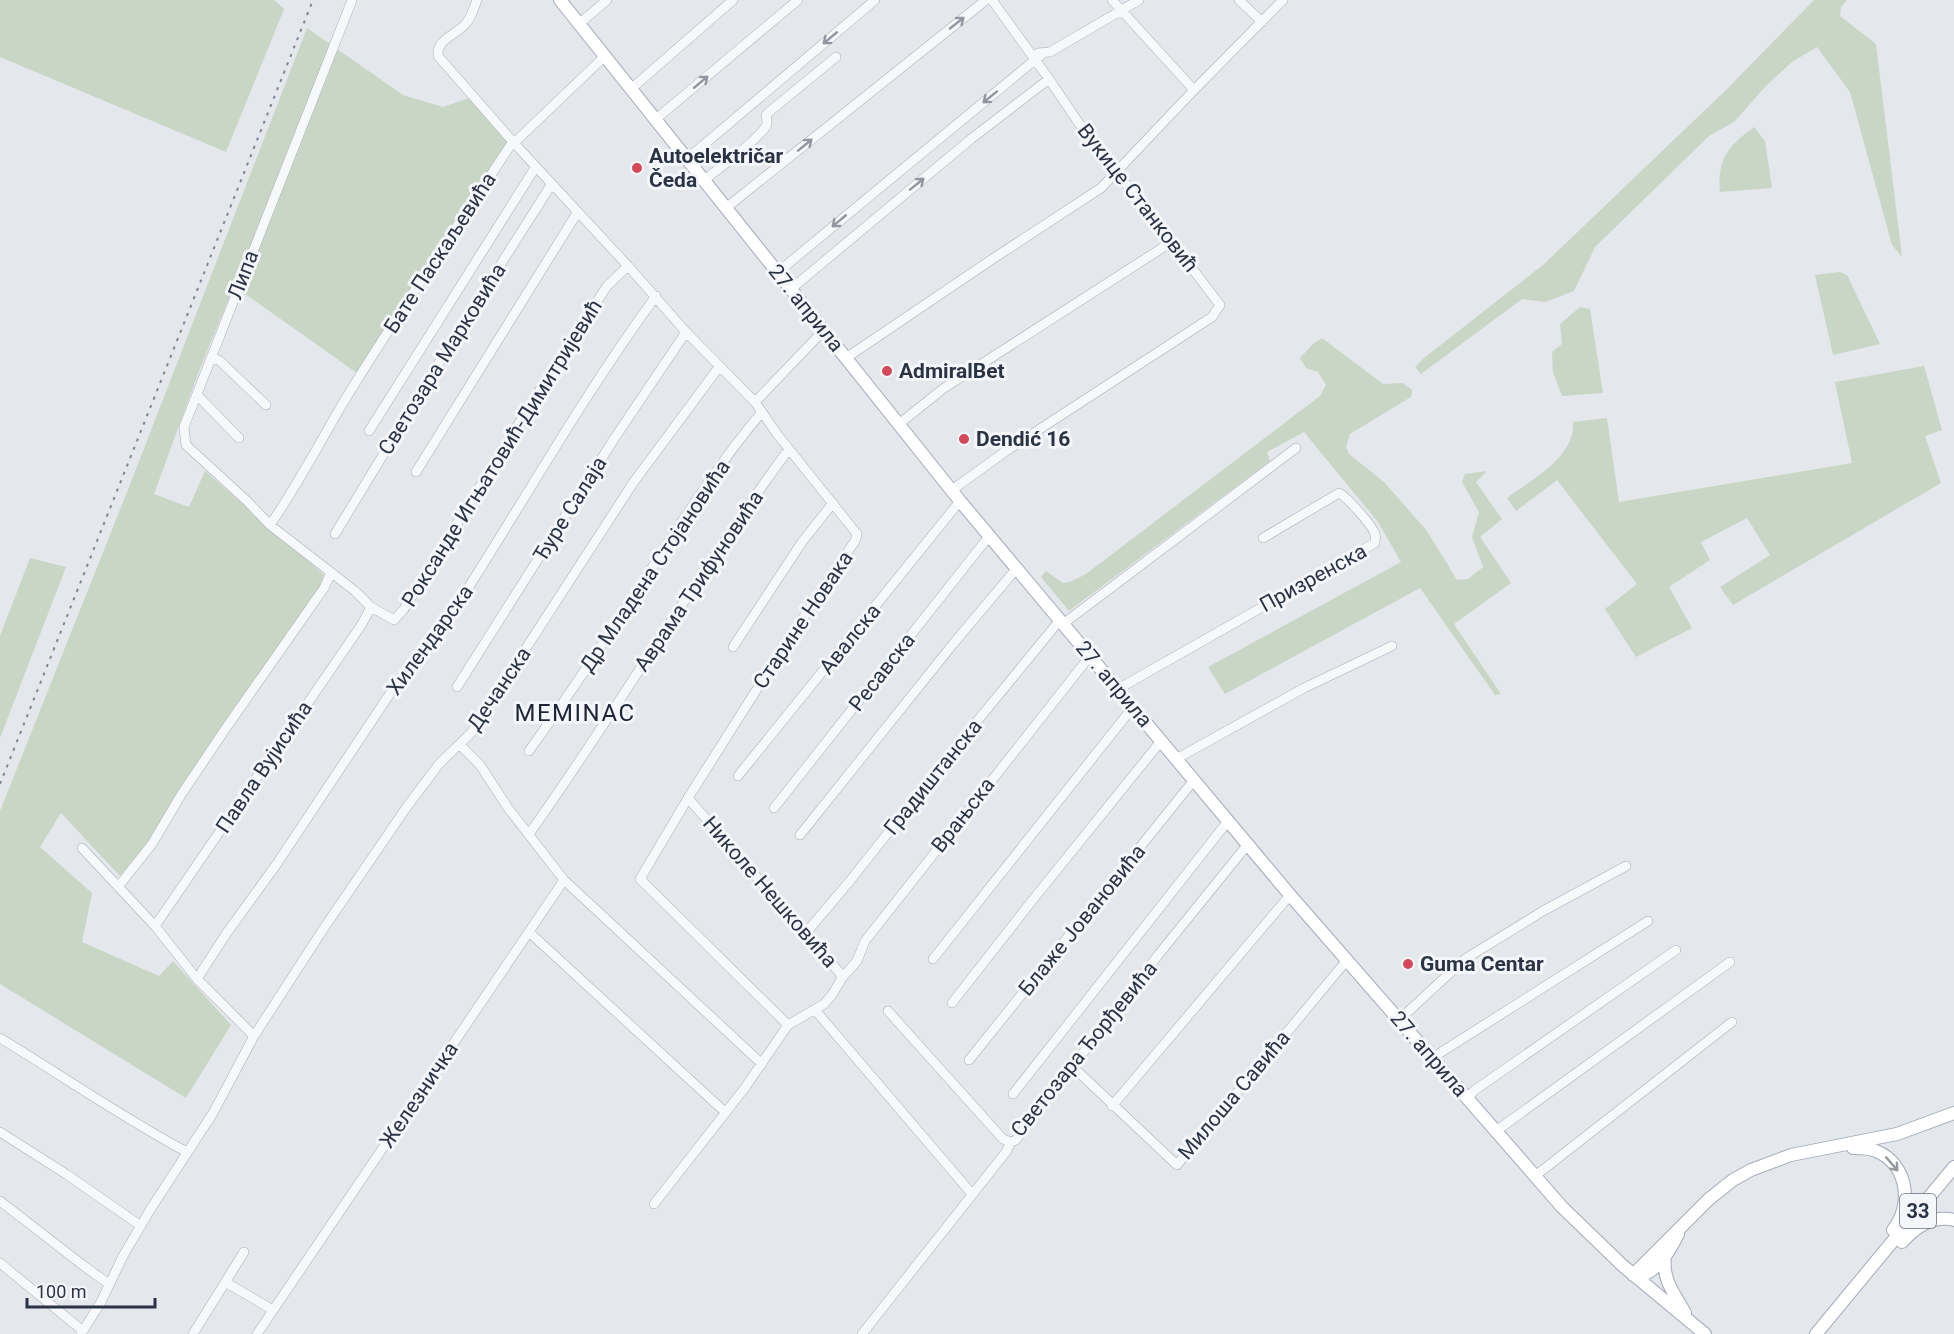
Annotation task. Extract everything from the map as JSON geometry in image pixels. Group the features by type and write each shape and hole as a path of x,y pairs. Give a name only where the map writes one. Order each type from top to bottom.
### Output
{"main road":[{"name":"27. априла","path":"560,0 960,501 1290,895 1578,1223 1635,1276 1705,1334"},
{"path":"1635,1276 1717,1193 1733,1180 1751,1170 1791,1155 1897,1134 1954,1113"},
{"path":"1839,1146 1878,1152 1893,1163 1903,1181 1904,1211 1888,1237 1881,1255"},
{"name":"33","path":"1816,1334 1954,1167"},
{"path":"1881,1255 1893,1251 1915,1228 1924,1223 1944,1218 1954,1220"},
{"path":"1635,1276 1650,1272 1665,1256 1683,1225"},
{"path":"1665,1256 1664,1272 1667,1284 1690,1321"}],"street":[{"name":"Липа","path":"352,0 184,427 186,445 270,525 355,591 371,607"},
{"path":"477,0 469,21 442,42 438,49 438,56 514,143"},
{"path":"579,24 607,0"},
{"path":"631,89 733,0"},
{"path":"656,119 798,0"},
{"path":"687,159 875,0"},
{"path":"726,208 986,0"},
{"path":"791,289 1047,76 1046,62 1042,55 1028,49 992,0"},
{"path":"1112,0 1194,90"},
{"path":"777,272 1042,55 1138,0"},
{"path":"1239,0 1262,22"},
{"path":"846,358 1094,194 1283,0"},
{"name":"Вукице Станковић","path":"952,490 1006,451 1212,317 1219,309 1219,302 1173,241 1134,192 1107,165 1047,76 1042,55"},
{"name":"Бате Паскаљевића","path":"270,525 343,403 461,220 514,143 605,57"},
{"path":"704,180 755,138 768,123 766,115 769,112 836,57"},
{"name":"Старине Новака","path":"514,143 719,368 755,402 857,534 855,541 786,643 688,798 640,879 788,1025"},
{"path":"369,431 535,168"},
{"name":"Светозара Марковића","path":"335,534 454,338 551,185"},
{"path":"416,472 577,213"},
{"path":"899,424 944,388 1173,241"},
{"name":"Роксанде Игњатовић-Димитријевић","path":"371,607 394,620 398,617 607,286 628,266"},
{"name":"Хилендарска","path":"197,979 403,674 432,644 596,383 656,297"},
{"path":"755,402 824,330"},
{"name":"Ђуре Салаја","path":"457,687 614,439 686,332"},
{"path":"212,357 220,361 266,405"},
{"name":"Дечанска","path":"82,1332 102,1302 123,1256 213,1113 254,1036 324,928 406,808 447,755 471,733 633,483 719,368"},
{"path":"197,395 239,438"},
{"name":"Др Младена Стојановића","path":"529,751 570,694 690,508 741,436 762,412"},
{"name":"Аврама Трифуновића","path":"529,834 572,774 679,609 789,448"},
{"name":"Градиштанска","path":"805,933 960,742 1062,622 1296,448"},
{"name":"Призренска","path":"1118,689 1375,543 1376,537 1374,531 1344,495 1339,493 1263,538"},
{"name":"Авалска","path":"738,776 960,501"},
{"path":"733,647 802,542 833,503"},
{"name":"Ресавска","path":"774,808 990,535"},
{"path":"800,835 1017,568"},
{"path":"118,887 152,844 213,747 324,588 331,573"},
{"name":"Павла Вујисића","path":"155,926 362,624 371,607"},
{"path":"1176,759 1304,688 1392,646"},
{"name":"Врањска","path":"842,978 854,966 863,945 872,932 1090,656"},
{"path":"933,959 1133,707"},
{"path":"952,1003 1161,741"},
{"path":"460,745 480,765 508,808 564,880 762,1064"},
{"name":"Блаже Јовановића","path":"969,1060 1194,780"},
{"name":"Николе Нешковића","path":"654,1204 762,1064 788,1025 815,1010 832,995 842,978 688,798"},
{"path":"1013,1094 1228,821"},
{"name":"Светозара Ђорђевића","path":"888,1011 1003,1139 1011,1142 1016,1140 1159,954 1248,844"},
{"path":"82,848 155,926 197,979 254,1036"},
{"path":"1399,1020 1465,959 1543,911 1626,866"},
{"name":"Железничка","path":"257,1334 564,880"},
{"path":"1073,1067 1112,1106 1290,895"},
{"path":"1432,1058 1648,921"},
{"path":"529,932 725,1112"},
{"path":"1467,1098 1475,1090 1676,950"},
{"name":"Милоша Савића","path":"1112,1106 1177,1165 1347,960"},
{"path":"1496,1131 1730,962"},
{"path":"815,1010 972,1194"},
{"path":"1535,1176 1732,1022"},
{"path":"0,1038 141,1127 187,1152"},
{"path":"0,1132 141,1226"},
{"path":"862,1334 1006,1152 1011,1142"},
{"path":"0,1201 109,1284"},
{"path":"193,1334 244,1252"},
{"path":"0,1263 82,1332"},
{"path":"225,1282 273,1310"}],"green space":[{"path":"0,0 274,0 284,9 226,152 0,57"},
{"path":"1814,0 1847,0 1841,7 1840,16 1876,44 1902,257 1892,245 1850,92 1817,47 1792,62 1765,87 1734,122 1709,136 1595,247 1574,291 1545,302 1522,299 1421,374 1415,367 1424,358 1543,265 1726,90"},
{"path":"307,28 403,95 443,107 469,98 508,141 357,373 234,286 199,371 154,494 189,507 205,471 324,575 321,585 183,785 149,840 120,876 61,813 40,847 92,893 82,942 159,976 173,961 231,1025 186,1098 0,984 0,811 131,482"},
{"path":"1754,127 1765,141 1772,188 1720,192 1720,171 1726,154"},
{"path":"1840,272 1847,275 1880,344 1833,355 1815,275"},
{"path":"1580,307 1590,309 1603,393 1562,396 1553,372 1552,352 1562,344 1560,324"},
{"path":"1322,338 1383,384 1403,383 1412,390 1411,397 1350,434 1346,447 1349,454 1384,482 1427,531 1457,580 1468,579 1483,567 1472,537 1479,512 1462,482 1465,474 1487,471 1476,482 1502,519 1480,537 1511,583 1454,624 1501,694 1495,695 1420,588 1225,694 1208,667 1401,562 1378,522 1304,432 1267,452 1270,461 1069,611 1041,577 1046,571 1063,583 1086,574 1320,396 1326,385 1318,372 1306,368 1300,358"},
{"path":"1924,366 1942,430 1925,436 1941,483 1733,605 1720,587 1770,555 1747,518 1701,542 1710,560 1669,587 1692,628 1636,657 1605,609 1637,584 1557,480 1516,511 1507,498 1560,457 1572,435 1573,422 1607,418 1619,502 1852,463 1835,382"},
{"path":"30,558 66,567 0,738 0,636"}],"railway":[{"path":"0,784 313,0"}],"place":[{"name":"Autoelektričar Čeda","path":"637,168"},
{"name":"AdmiralBet","path":"887,371"},
{"name":"Dendić 16","path":"964,439"},
{"name":"Guma Centar","path":"1408,964"}],"district":[{"name":"MEMINAC","path":"575,713"}]}
